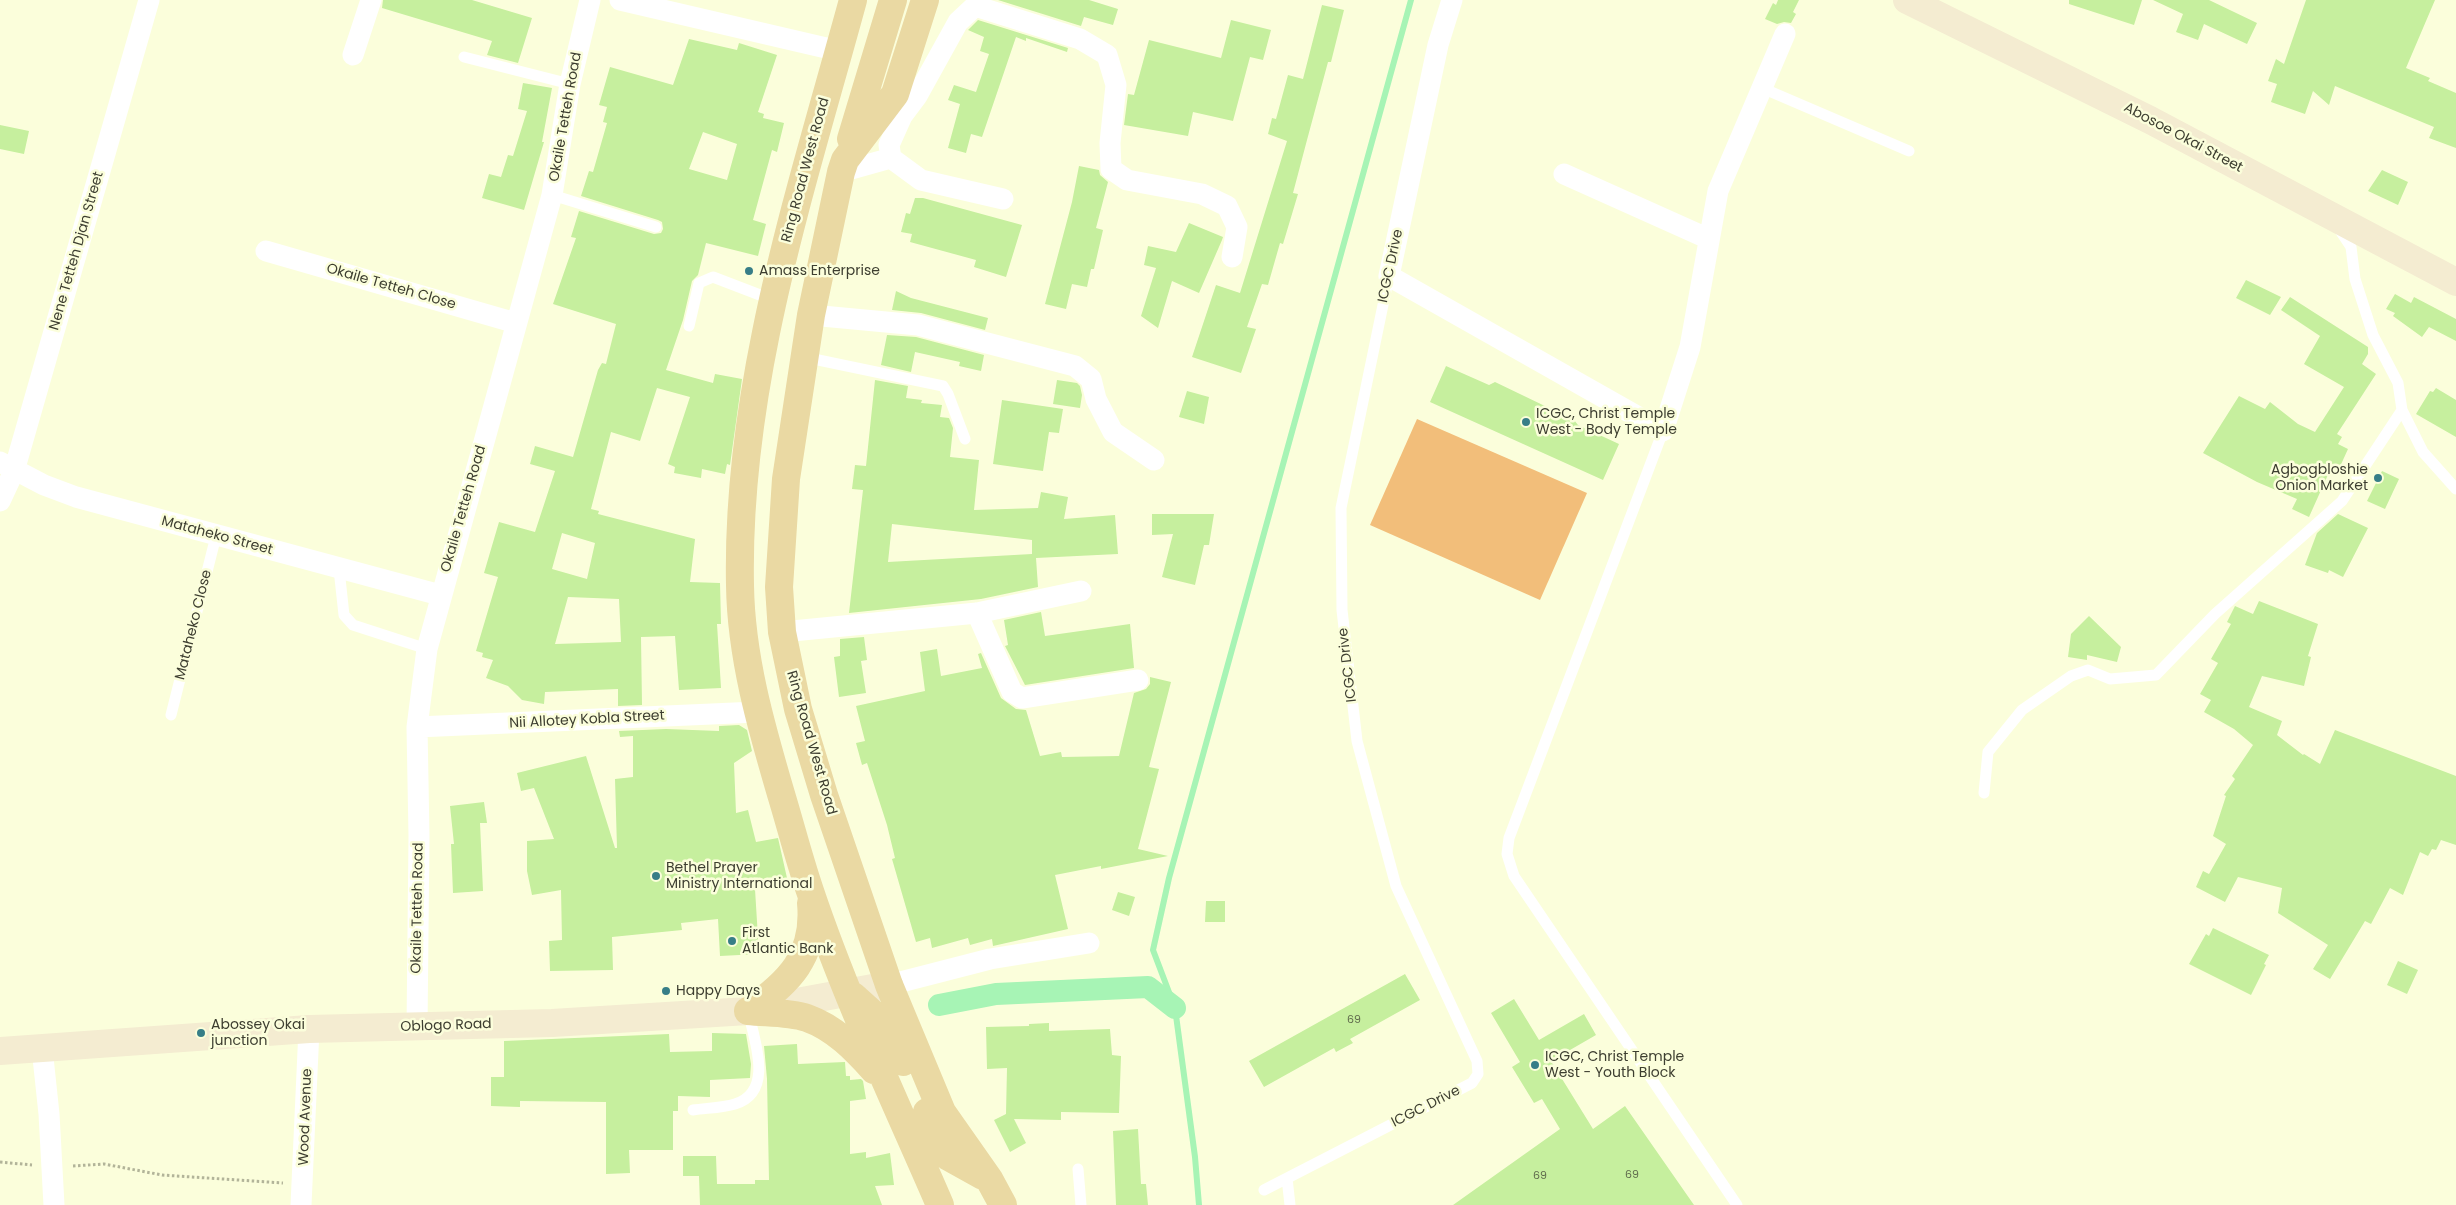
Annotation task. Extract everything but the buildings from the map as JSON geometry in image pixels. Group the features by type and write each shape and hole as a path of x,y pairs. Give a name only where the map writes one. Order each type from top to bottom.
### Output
{"main road":[{"name":"Ring Road West Road","path":"853,0 790,225 761,356 749,435 741,520 740,588 757,712 810,892 885,1082 940,1205"},
{"name":"Ring Road West Road","path":"852,96 866,0"},
{"path":"843,166 852,96 893,0"},
{"name":"Ring Road West Road","path":"926,0 894,94 843,166 811,315 804,357 786,479 779,587 782,632 798,709 824,795 889,985 942,1112 989,1179 1003,1205"},
{"name":"Abosoe Okai Street","path":"1907,0 2150,120 2456,282"},
{"path":"818,124 852,96"},
{"path":"748,1011 776,992 792,976 802,959 813,921 810,892"},
{"name":"Oblogo Road","path":"0,1051 309,1029 417,1028 552,1023 748,1011 889,985"},
{"path":"850,993 882,1022 947,1156 989,1179"},
{"path":"748,1011 806,1017 834,1030 857,1051 885,1082"}],"street":[{"name":"Nene Tetteh Djan Street","path":"0,501 7,466 149,0"},
{"path":"353,56 371,0"},
{"name":"Okaile Tetteh Road","path":"417,1028 417,728 427,649 440,595 552,195 570,84 590,0"},
{"path":"620,0 839,51"},
{"name":"ICGC Drive","path":"1389,276 1438,45 1452,0"},
{"path":"1003,199 921,180 892,158 889,145 902,116 917,96 958,22 975,6 1080,39 1107,55 1116,84 1110,143 1111,169 1126,180 1202,194 1227,206 1237,227 1232,257"},
{"path":"1389,276 1663,431 1690,347 1718,191 1785,34"},
{"path":"843,166 892,158"},
{"path":"1564,174 1708,239"},
{"name":"Okaile Tetteh Close","path":"266,251 516,323"},
{"path":"811,315 918,325 1075,366 1090,379 1096,399 1113,432 1154,460"},
{"name":"Mataheko Street","path":"7,466 44,485 76,497 440,595"},
{"path":"782,632 977,613 1081,591"},
{"path":"977,613 1012,692 1022,698 1138,680"},
{"name":"Nii Allotey Kobla Street","path":"417,728 757,712"},
{"path":"889,985 990,959 1089,943"},
{"name":"Wood Avenue","path":"302,1195 309,1029"},
{"path":"42,1048 53,1167 54,1205"}],"lane":[{"path":"464,57 570,84"},
{"path":"1762,88 1909,151"},
{"path":"552,195 656,227"},
{"path":"2331,216 2351,247 2355,280 2374,335 2398,383 2402,410 2423,452 2456,489"},
{"name":"ICGC Drive","path":"1264,1190 1472,1083 1478,1074 1477,1061 1396,886 1357,741 1343,620 1341,508 1389,276"},
{"path":"689,326 699,283 713,277 774,300"},
{"path":"804,357 943,386 948,394 965,439"},
{"path":"1984,792 1988,752 2022,710 2071,676 2088,670 2110,680 2156,675 2215,614 2342,501 2402,410"},
{"path":"1663,431 1509,838 1507,854 1514,876 1737,1205"},
{"name":"Mataheko Close","path":"171,714 216,536"},
{"path":"339,568 344,615 352,625 427,649"},
{"path":"692,1110 734,1104 747,1096 756,1084 760,1066 748,1011"},
{"path":"1078,1169 1081,1205"},
{"path":"1287,1178 1290,1205"}],"path":[{"path":"0,1162 53,1167 104,1164 162,1176 302,1195"}],"shaded area":[{"path":"1417,419 1587,493 1540,600 1370,525"}],"waterway":[{"path":"1199,1205 1195,1157 1175,1008 1153,950 1169,878 1411,0"},
{"path":"939,1005 996,994 1148,987 1175,1008"}],"place":[{"name":"Amass Enterprise","path":"749,271"},
{"name":"ICGC, Christ Temple West - Body Temple","path":"1526,422"},
{"name":"Agbogbloshie Onion Market","path":"2378,478"},
{"name":"Bethel Prayer Ministry International","path":"656,876"},
{"name":"First Atlantic Bank","path":"732,941"},
{"name":"Happy Days","path":"666,991"},
{"name":"Abossey Okai junction","path":"201,1033"},
{"name":"ICGC, Christ Temple West - Youth Block","path":"1535,1065"}]}
